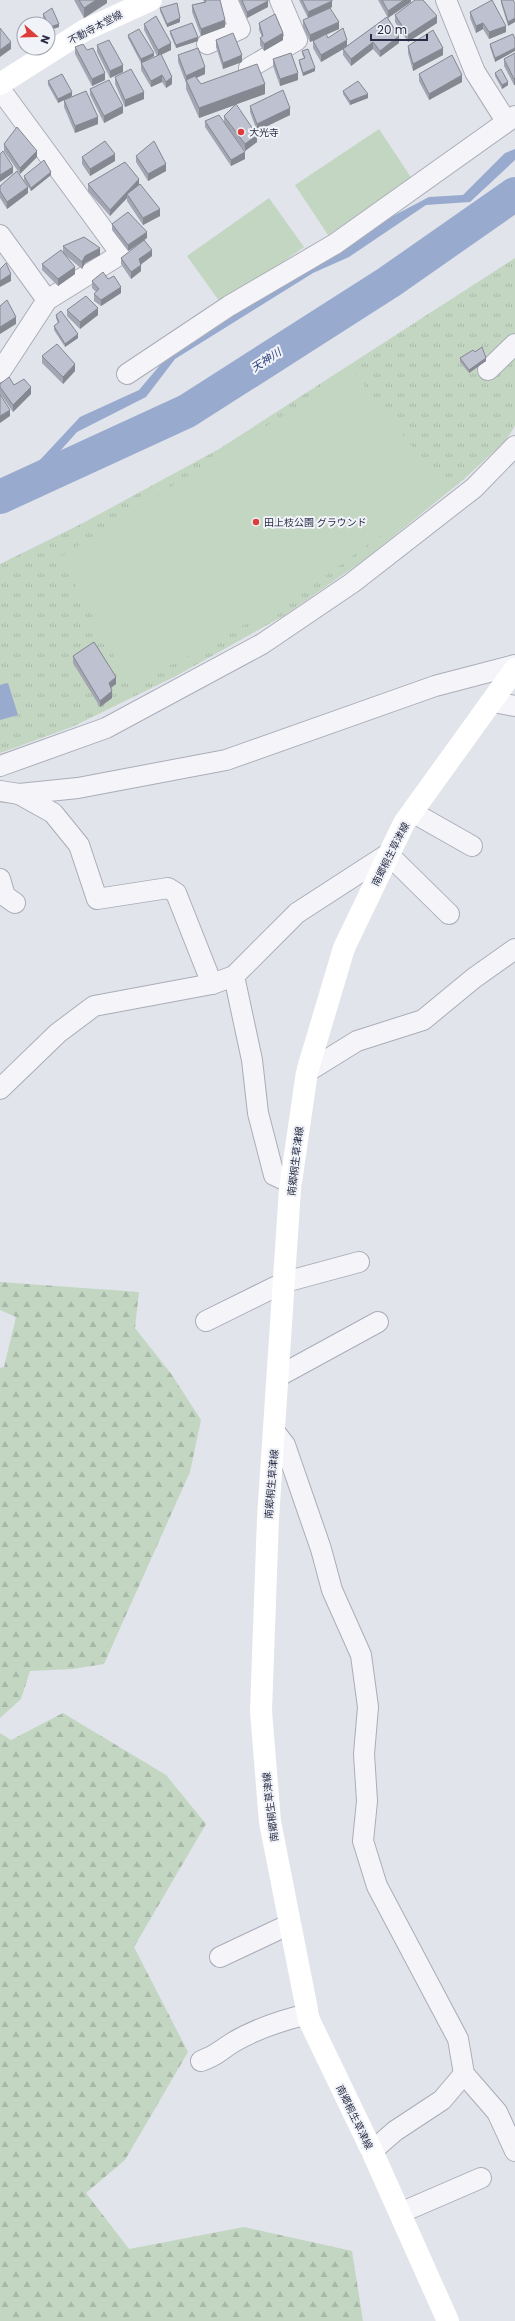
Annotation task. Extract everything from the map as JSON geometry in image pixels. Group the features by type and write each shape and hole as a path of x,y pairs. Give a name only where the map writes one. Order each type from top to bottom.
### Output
{"main road":[{"name":"不動寺本堂線","path":"0,84 85,30 152,0"},
{"name":"南郷桐生草津線","path":"448,2321 372,2151 308,2014 270,1822 261,1711 268,1518 279,1376 291,1183 307,1072 344,948 404,823 493,702 515,669"}],"street":[{"path":"207,44 240,29 226,0"},
{"path":"249,68 297,40 280,0"},
{"path":"127,374 229,306 335,244 511,118 475,72 446,0"},
{"path":"0,89 121,254 47,300 0,372"},
{"path":"0,235 47,300"},
{"path":"488,370 515,344"},
{"path":"0,766 106,728 262,644 358,579 474,488 515,446"},
{"path":"10,792 78,788 226,760 435,686 515,665"},
{"path":"493,702 515,706"},
{"path":"10,792 53,813 79,845 97,899 168,888 176,893 212,984"},
{"path":"412,812 472,846"},
{"path":"0,1089 58,1033 94,1006 212,984 234,976 297,913 388,854 449,914"},
{"path":"0,879 5,896 15,902"},
{"path":"307,1072 357,1041 423,1020 474,978 515,950"},
{"path":"234,976 252,1060 258,1113 274,1175 291,1183"},
{"path":"206,1321 285,1282 359,1262"},
{"path":"279,1376 378,1322"},
{"path":"275,1432 284,1445 321,1549 332,1590 361,1655 368,1706 364,1754 367,1801 363,1841 377,1886 458,2039 464,2074 498,2112 515,2151"},
{"path":"220,1957 290,1924"},
{"path":"201,2061 216,2056 232,2043 282,2020 308,2014"},
{"path":"372,2151 395,2130 442,2100 464,2074"},
{"path":"400,2213 481,2178"}],"green space":[{"path":"379,129 412,179 328,235 295,185"},
{"path":"269,198 304,247 222,305 187,256"},
{"path":"515,258 515,426 506,440 463,480 364,560 285,615 176,676 72,727 0,753 0,564 83,523 219,449"},
{"name":"田上枝公園 グラウンド","path":"353,371 444,488 304,592 131,687 60,557"},
{"path":"0,1282 139,1292 135,1328 172,1375 201,1420 190,1472 104,1664 73,1669 30,1671 21,1699 0,1718 0,1368 4,1367 16,1317 0,1310"},
{"path":"63,1713 166,1775 206,1824 134,1947 188,2052 125,2160 86,2193 129,2249 244,2227 352,2251 363,2321 0,2321 0,1733 11,1740"}],"water":[{"path":"515,149 515,160 470,202 426,205 349,257 313,273 175,359 146,397 77,432 29,486 0,505 0,490 25,476 80,417 139,390 161,364 230,318 277,281 356,242 391,217 429,197 463,195 505,153"},
{"path":"8,683 18,715 0,720 0,685"}],"building":[{"path":"79,0 96,0 84,8"},
{"path":"205,0 220,0 225,20 201,29 192,5 206,2"},
{"path":"242,0 268,0 268,1 247,12"},
{"path":"302,0 332,0 332,1 308,12"},
{"path":"382,0 404,0 388,11"},
{"path":"415,0 423,0 437,16 408,35 395,15"},
{"path":"492,0 506,26 489,32 483,23 476,26 470,12"},
{"path":"501,0 513,0 515,3 515,18 508,22"},
{"path":"177,3 180,18 167,24 160,8"},
{"path":"52,8 56,16 44,16 43,14"},
{"path":"330,8 339,22 310,35 303,20"},
{"path":"275,14 283,33 264,44 260,38 263,36 259,23"},
{"path":"156,16 171,43 158,50 144,24"},
{"path":"56,17 59,24 56,25"},
{"path":"387,17 399,36 380,51 373,42 351,59 343,49"},
{"path":"192,23 198,37 176,45 170,31"},
{"path":"0,28 11,42 0,50"},
{"path":"343,28 347,40 321,55 313,41 326,34 328,38"},
{"path":"139,29 154,53 141,59 128,35"},
{"path":"433,30 443,48 413,64 408,46"},
{"path":"233,33 242,55 223,63 216,40"},
{"path":"513,34 515,39 515,48 495,58 490,44"},
{"path":"109,40 123,65 110,71 97,45"},
{"path":"83,44 87,50 93,48 105,73 92,79 75,47"},
{"path":"198,48 205,67 186,76 178,55"},
{"path":"308,49 315,68 303,73 299,60 305,58 302,51"},
{"path":"291,53 298,73 280,79 273,59"},
{"path":"515,53 515,78 514,79 504,59"},
{"path":"161,54 172,77 166,82 162,75 151,81 141,63"},
{"path":"452,55 462,75 429,94 419,74"},
{"path":"257,64 265,84 199,108 186,80 195,76 201,84"},
{"path":"131,69 144,92 125,100 115,77"},
{"path":"501,69 508,82 502,85 495,73"},
{"path":"62,74 72,92 58,99 48,81"},
{"path":"109,80 123,106 104,116 90,89"},
{"path":"358,81 368,94 350,101 343,91"},
{"path":"283,90 290,108 257,124 250,106"},
{"path":"86,91 98,117 75,126 64,100"},
{"name":"大光寺","path":"236,104 257,135 245,144 224,116"},
{"path":"219,115 245,152 231,160 205,121"},
{"path":"17,127 37,151 20,168 4,144"},
{"path":"105,141 115,154 90,169 82,157"},
{"path":"154,141 166,164 148,174 136,156"},
{"path":"3,151 13,167 0,175 0,154"},
{"path":"44,160 51,172 31,188 24,176"},
{"path":"125,162 139,179 110,210 88,184"},
{"path":"17,171 28,187 7,202 0,191 0,186"},
{"path":"140,184 160,209 143,218 127,194"},
{"path":"128,212 147,232 128,245 112,224"},
{"path":"84,237 100,248 85,256 82,262 63,246"},
{"path":"144,240 152,250 139,259 141,265 131,272 121,258"},
{"path":"61,250 75,267 58,279 42,264"},
{"path":"6,263 11,274 0,281 0,269"},
{"path":"103,272 108,279 114,276 121,287 101,300 94,294 99,289 92,281"},
{"path":"86,296 98,308 80,322 67,310"},
{"path":"7,300 16,317 0,327 0,306"},
{"path":"61,311 78,334 65,344 54,326 59,322 56,315"},
{"path":"57,344 75,364 63,377 42,356"},
{"path":"482,347 486,358 469,370 460,358 473,350 475,352"},
{"path":"9,377 14,385 24,379 31,387 13,405 0,387 0,384"},
{"path":"0,394 10,410 0,416"},
{"path":"94,642 116,677 109,683 112,691 100,701 73,656"}],"waterway":[{"name":"天神川","path":"0,497 187,411 389,282 515,194"}],"place":[{"name":"大光寺","path":"241,132"},
{"name":"田上枝公園 グラウンド","path":"256,522"}]}
